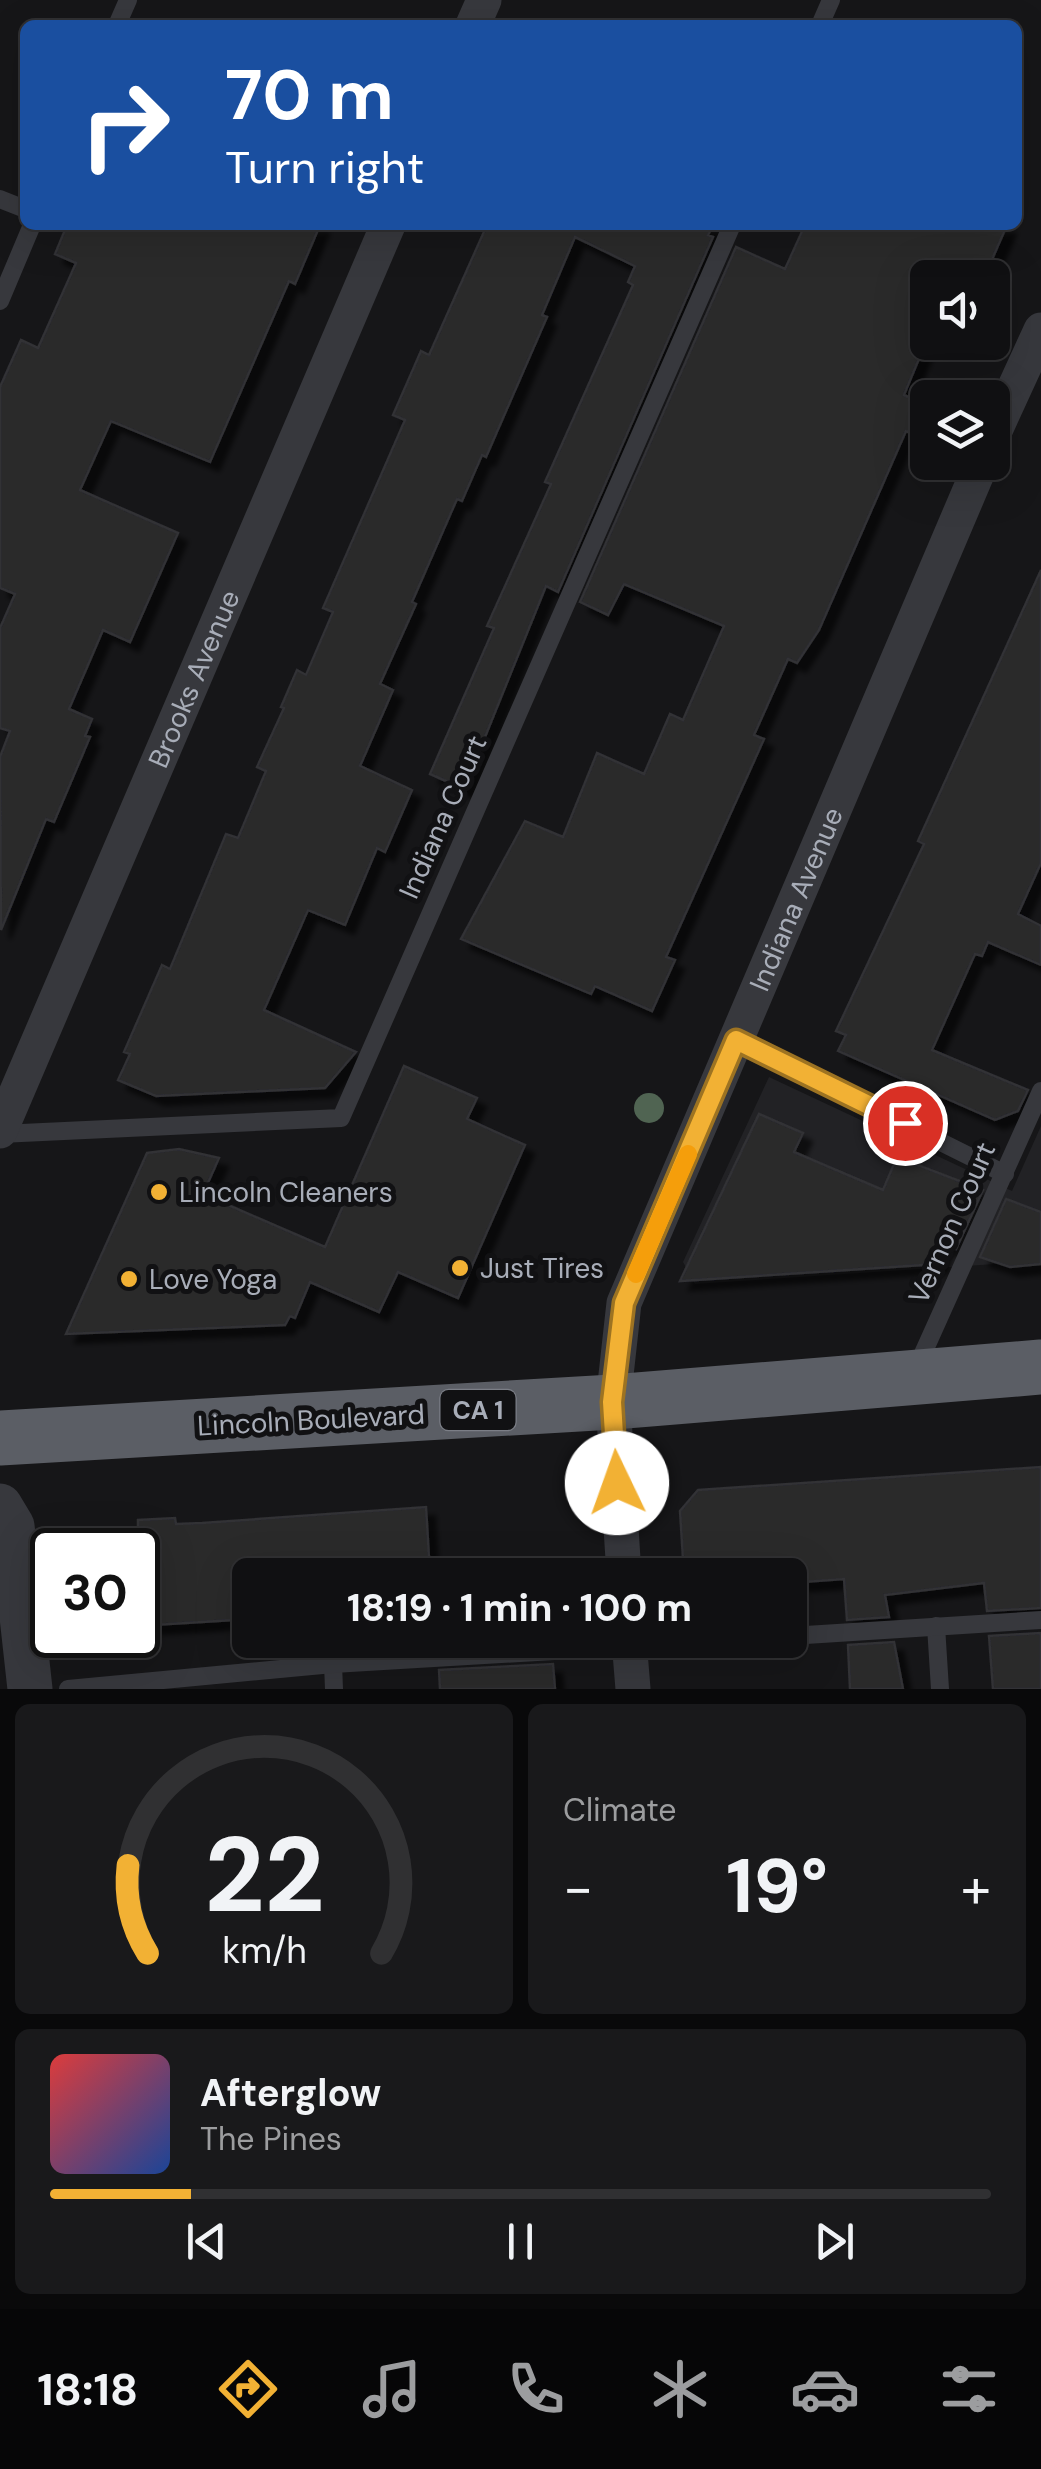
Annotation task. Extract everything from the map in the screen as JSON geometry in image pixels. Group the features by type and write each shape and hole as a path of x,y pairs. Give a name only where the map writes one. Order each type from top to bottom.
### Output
{"highway":[{"name":"Lincoln Boulevard","path":"0,1438 612,1402 1041,1367"}],"street":[{"name":"Brooks Avenue","path":"0,1132 386,230"},
{"path":"1010,398 1041,330"},
{"name":"Indiana Avenue","path":"623,1558 612,1402 624,1303 974,480"},
{"path":"0,1506 12,1526 30,1689"},
{"path":"631,1658 633,1689"}],"lane":[{"path":"0,301 30,230"},
{"name":"Indiana Court","path":"0,1132 340,1118 730,230"},
{"path":"736,1040 1005,1174"},
{"name":"Vernon Court","path":"912,1378 1041,1091"},
{"path":"807,1635 1041,1620"},
{"path":"936,1626 940,1689"},
{"path":"68,1689 421,1658"},
{"path":"332,1664 334,1689"}],"shaded area":[{"path":"769,1077 1012,1191 1041,1126 1041,1261 695,1284 683,1262"}],"building":[{"path":"65,230 318,230 295,284 289,281 210,462 111,421 80,490 178,533 130,642 103,630 69,709 92,719 85,736 90,737 54,822 46,819 1,930 0,757 10,731 0,728 0,628 15,594 0,588 0,387 21,340 38,348 76,263 55,254"},
{"path":"485,230 710,230 708,235 713,237 558,592 546,586 464,789 430,774 494,628 487,626 551,484 545,482 633,285 628,282 635,266 575,237 542,315 547,317 486,457 482,455 462,501 457,499 412,602 416,604 380,684 393,690 360,766 412,790 385,852 377,848 345,925 308,910 264,1010 356,1052 325,1088 156,1096 118,1080 130,1054 124,1052 162,965 170,969 226,834 238,838 266,771 257,767 297,670 306,675 333,612 323,608 405,420 393,415 421,351 429,355"},
{"path":"803,230 1005,230 992,260 910,260 910,360 918,360 904,395 910,398 910,433 906,431 819,630 797,663 788,659 754,735 764,739 666,957 675,960 652,1011 595,986 591,994 461,939 525,821 563,837 597,753 644,774 670,714 683,720 724,626 624,584 608,615 580,602 736,247 785,269"},
{"path":"1041,570 1041,863 1018,914 1041,926 1041,965 988,942 982,956 975,954 932,1050 1028,1090 1018,1111 995,1120 838,1051 846,1035 836,1031 924,844 918,841"},
{"path":"404,1066 477,1098 467,1119 525,1145 458,1298 398,1272 379,1312 310,1282 295,1318 290,1316 285,1325 66,1334 147,1153 179,1149 219,1158 203,1194 325,1247"},
{"path":"759,1114 803,1133 794,1152 883,1190 897,1157 983,1190 956,1249 945,1246 938,1264 680,1281"},
{"path":"1006,1199 1041,1212 1041,1264 1010,1267 980,1257"},
{"path":"1041,1467 1041,1608 987,1611 984,1583 885,1595 889,1617 847,1620 844,1579 807,1582 807,1558 683,1558 680,1511 698,1490"},
{"path":"426,1507 429,1558 232,1558 232,1620 160,1625 160,1528 138,1528 138,1520 175,1518 176,1524"},
{"path":"1041,1633 1041,1689 993,1689 989,1636"},
{"path":"894,1642 903,1689 850,1689 848,1645"},
{"path":"553,1664 555,1689 440,1689 439,1670"}],"slow traffic":[{"path":"636,1274 688,1154"}],"place":[{"name":"Lincoln Cleaners","path":"159,1192"},
{"name":"Just Tires","path":"460,1268"},
{"name":"Love Yoga","path":"129,1279"}],"route":[{"path":"617,1483 612,1402 624,1303 736,1040 905,1123"}]}
